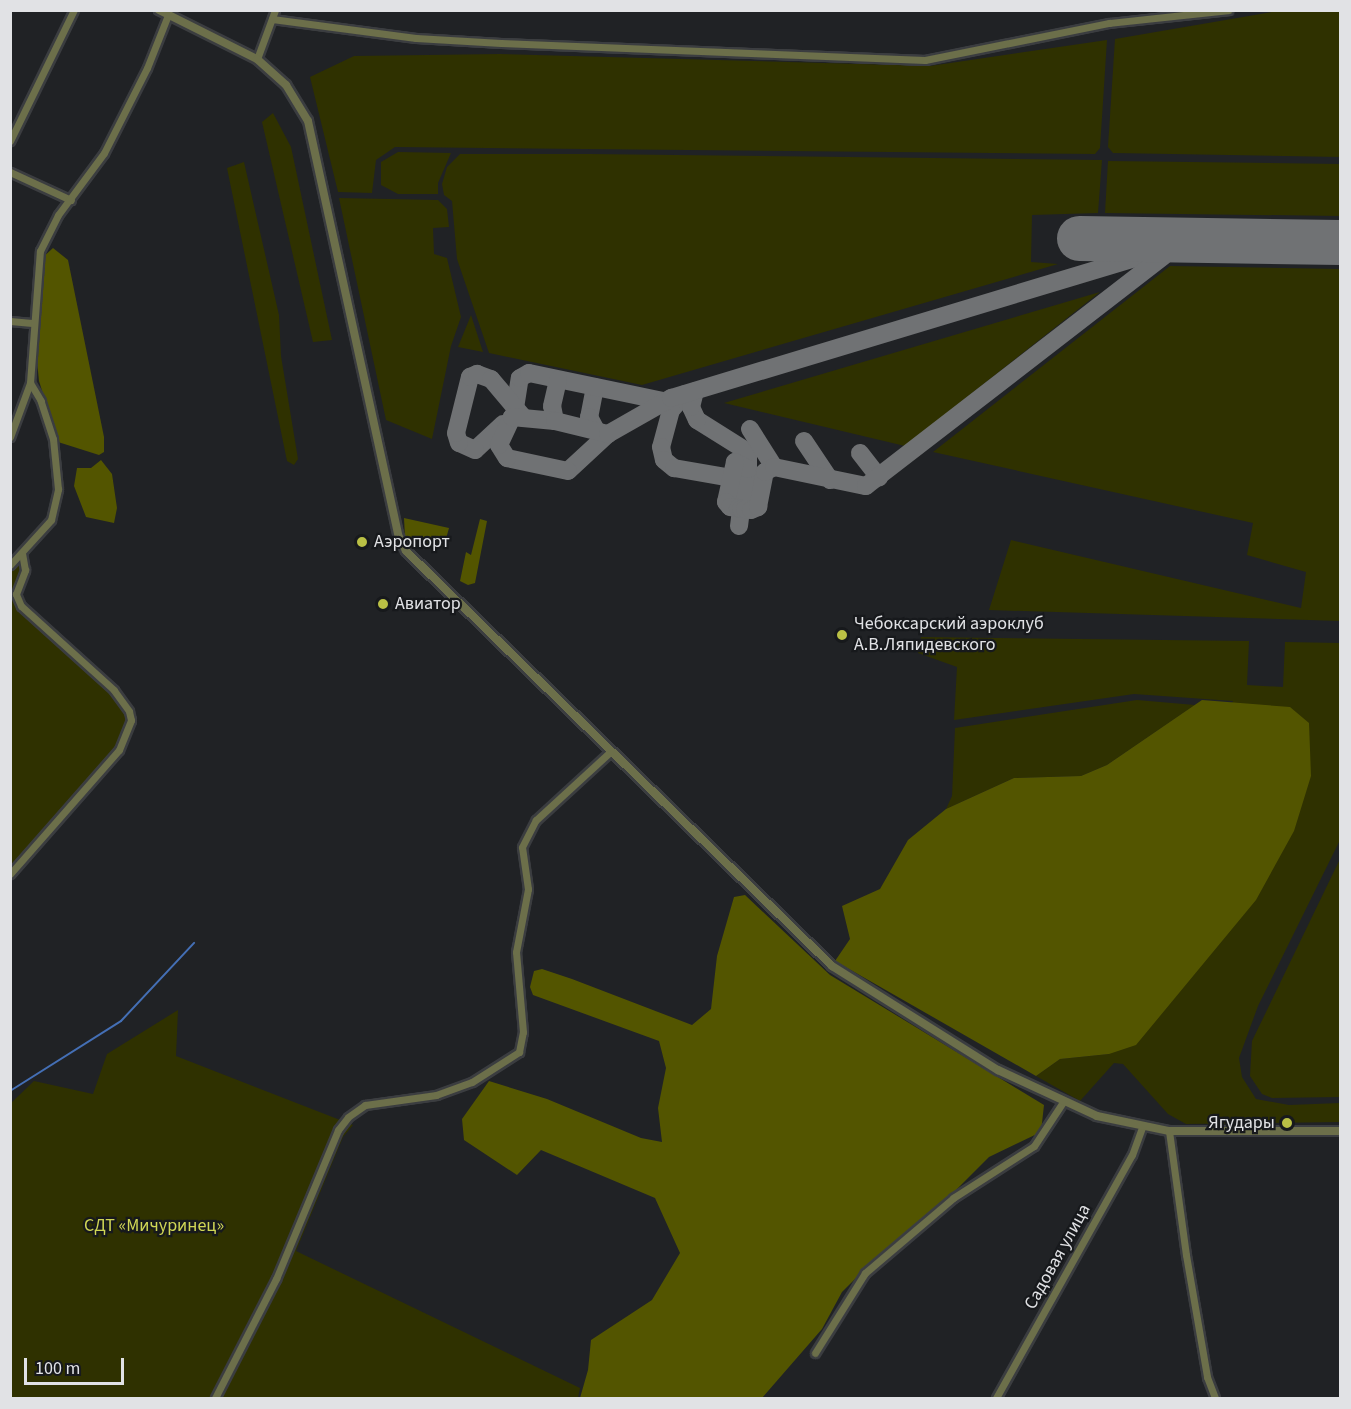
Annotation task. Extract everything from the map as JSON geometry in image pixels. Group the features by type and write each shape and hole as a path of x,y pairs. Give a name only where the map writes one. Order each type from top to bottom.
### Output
{"street":[{"path":"10,141 74,10"},
{"path":"257,59 275,10"},
{"path":"272,19 416,38 925,60 1109,23 1228,10"},
{"path":"10,437 30,383 32,323 40,251 58,215 71,200 118,125 163,13 257,59 286,85 308,121 402,546 832,966 998,1070 1097,1116 1169,1131 1341,1131"},
{"path":"10,172 71,200"},
{"path":"10,321 32,323"},
{"path":"10,565 51,520 58,489 53,439 41,401 30,383"},
{"path":"10,874 119,750 130,720 129,711 114,690 21,606 16,594 25,570 22,554"},
{"path":"215,1398 276,1280 338,1130 348,1117 365,1105 436,1095 472,1082 519,1052 523,1032 516,952 528,889 522,847 536,820 610,750"},
{"path":"814,1353 865,1273 952,1198 1034,1146 1063,1102"},
{"name":"Садовая улица","path":"996,1398 1132,1155 1142,1127"},
{"path":"1169,1131 1186,1255 1207,1377 1215,1398"}],"green space":[{"path":"1278,11 1340,11 1340,157 1113,153 1108,147 1115,39"},
{"path":"1107,40 1100,148 1095,154 395,147 376,160 372,193 338,192 310,77 354,56 500,54 930,66"},
{"path":"273,113 291,147 332,340 313,342 262,122"},
{"path":"398,152 451,153 438,183 438,194 398,194 381,185 381,162"},
{"path":"460,154 1102,160 1098,213 1032,215 1031,262 1058,264 642,385 489,353 457,259 452,201 444,195 442,184 447,167"},
{"path":"1108,161 1340,164 1340,216 1105,213"},
{"path":"244,162 279,315 281,356 298,459 294,465 287,461 227,168"},
{"path":"339,198 438,200 447,209 449,227 433,228 434,254 447,258 461,317 451,346 432,439 386,420"},
{"path":"1170,266 1340,269 1340,621 989,610 1011,540 1301,608 1306,572 1247,555 1253,523 933,452"},
{"path":"1100,292 905,446 724,403"},
{"path":"471,315 483,352 458,347"},
{"path":"20,558 23,564 16,599 112,691 129,719 125,737 11,873 10,568"},
{"path":"921,637 1249,641 1247,685 1283,687 1285,642 1340,643 1340,840 1258,1006 1239,1058 1242,1077 1256,1099 1289,1105 1340,1103 1340,1122 1186,1124 1168,1114 1123,1064 1114,1063 1080,1101 1036,1076 1060,1059 1109,1054 1233,701 1134,694 954,720 957,667 918,653"},
{"path":"1137,700 1195,705 1107,765 1081,776 1014,778 946,809 952,796 955,728"},
{"path":"1340,859 1340,1097 1272,1098 1262,1094 1250,1076 1252,1041"},
{"name":"СДТ «Мичуринец»","path":"178,1010 176,1056 353,1125 343,1137 296,1251 580,1388 578,1398 11,1398 11,1103 34,1081 93,1094 107,1054"}],"shaded area":[{"path":"53,248 68,260 104,437 104,452 99,455 58,442 39,381 35,341 42,258"},
{"path":"101,460 112,474 117,508 114,523 86,517 74,486 77,468 91,468"},
{"path":"404,518 449,528 444,546 405,538"},
{"path":"480,519 487,521 475,583 468,585 460,581 466,552 471,555"},
{"path":"1202,700 1290,707 1309,723 1311,776 1294,831 1256,900 1136,1045 1109,1054 1060,1059 1036,1076 835,961 850,939 842,906 880,889 908,840 946,809 1014,778 1081,776 1107,765"},
{"path":"745,895 830,975 1044,1105 1041,1132 989,1157 933,1213 875,1259 842,1292 822,1329 762,1398 580,1398 588,1370 591,1340 652,1300 680,1253 655,1198 541,1150 517,1175 464,1140 462,1119 489,1081 547,1099 641,1138 662,1142 658,1108 666,1068 659,1041 533,995 530,987 534,971 542,969 572,979 692,1025 711,1009 717,956 734,897"}],"waterway":[{"path":"10,1091 121,1021 194,943"}],"taxiway":[{"path":"608,434 568,471 507,458 499,445 512,417 555,421 608,434 671,398 1185,243 1207,240"},
{"path":"739,526 741,509 748,469 735,462 726,502 730,507 741,509 751,510 758,507 765,472 774,467 866,486 1164,256"},
{"path":"515,408 520,378 529,373 663,401"},
{"path":"503,424 475,450 459,443 456,433 470,377 477,374 491,379 524,418"},
{"path":"555,421 552,406 558,380"},
{"path":"595,387 589,417 598,434"},
{"path":"685,394 671,410 661,447 664,460 674,468 738,479 748,469 748,452 697,420 691,407 695,391"},
{"path":"750,429 774,467"},
{"path":"804,441 830,480"},
{"path":"860,453 879,477"}],"runway":[{"path":"1079,238 1340,242"}],"place":[{"name":"Аэропорт","path":"362,542"},
{"name":"Авиатор","path":"383,604"},
{"name":"Чебоксарский аэроклуб А.В.Ляпидевского","path":"842,635"},
{"name":"Ягудары","path":"1287,1123"}]}
